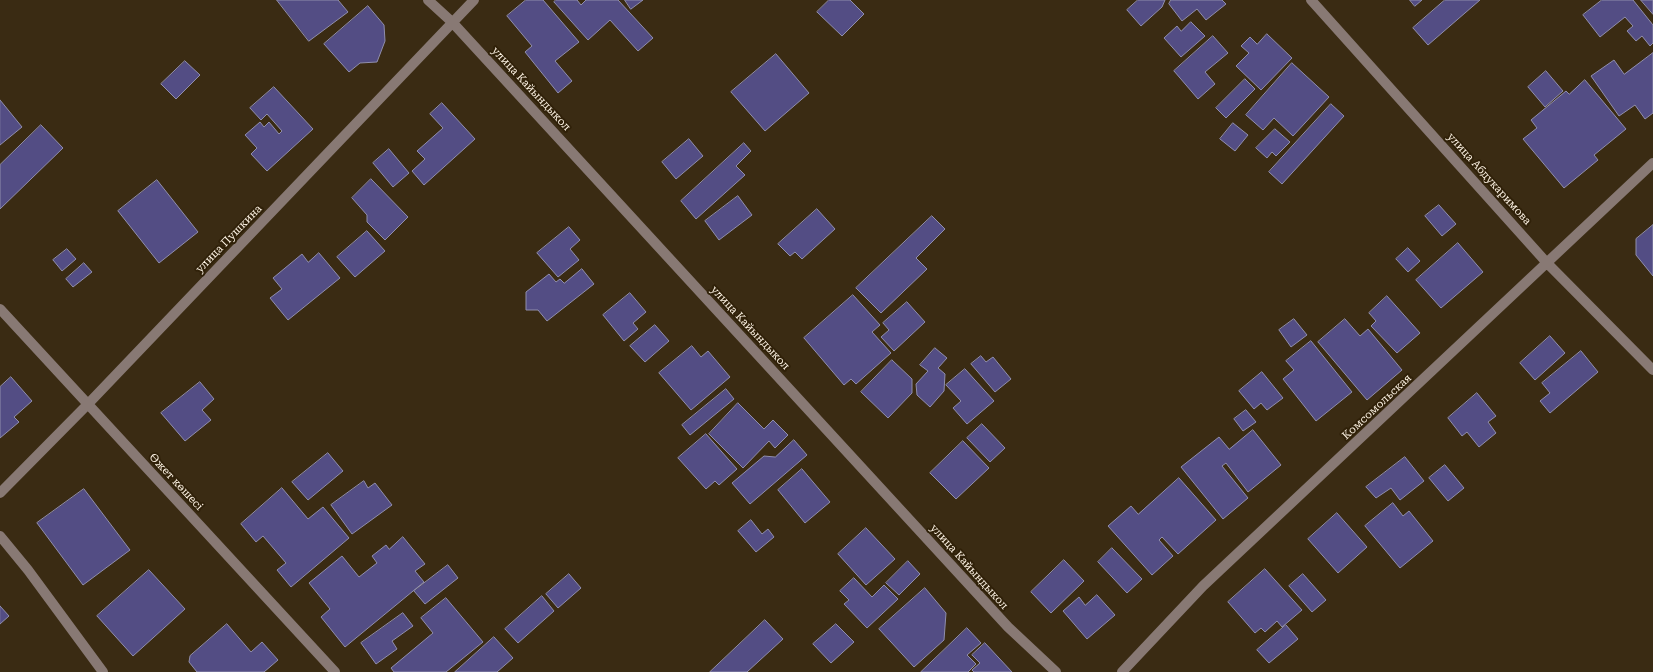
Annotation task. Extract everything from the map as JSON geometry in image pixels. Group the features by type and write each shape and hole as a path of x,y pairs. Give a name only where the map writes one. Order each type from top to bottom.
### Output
{"street":[{"name":"улица Кайындыкол","path":"428,0 452,22 1008,627 1056,672"},
{"name":"улица Пушкина","path":"0,493 88,404 474,0"},
{"name":"улица Абдукаримова","path":"1311,0 1547,263 1653,370"},
{"name":"Комсомольская","path":"1122,672 1203,586 1653,163"},
{"name":"Өжет көшесі","path":"0,309 335,672"},
{"path":"0,536 28,570 103,672"}],"building":[{"path":"277,0 338,0 348,12 309,41"},
{"path":"526,0 543,0 579,42 555,61 572,81 558,93 525,52 532,46 507,16"},
{"path":"556,0 577,0 581,5 586,0 618,0 653,38 638,51 610,20 588,40 554,2"},
{"path":"625,0 643,0 631,9"},
{"path":"829,0 850,0 864,14 842,36 817,12"},
{"path":"1138,0 1165,0 1162,7 1141,26 1127,10"},
{"path":"1171,0 1222,0 1226,4 1206,20 1197,9 1182,21 1169,4"},
{"path":"1410,0 1422,0 1415,6"},
{"path":"1445,0 1480,0 1428,45 1413,28"},
{"path":"1602,0 1633,0 1653,25 1653,43 1650,46 1642,36 1636,41 1627,31 1633,26 1625,17 1600,37 1583,15"},
{"path":"1641,0 1653,0 1653,14"},
{"path":"368,6 384,25 385,41 377,62 360,63 349,72 324,44"},
{"path":"1191,22 1205,36 1181,57 1164,38 1177,26 1181,31"},
{"path":"1267,34 1292,58 1261,90 1236,66 1249,53 1241,46 1250,37 1257,44"},
{"path":"1213,36 1228,53 1205,72 1215,84 1198,99 1174,71"},
{"path":"1653,53 1653,113 1645,119 1635,105 1619,116 1591,76 1614,60 1624,74"},
{"path":"776,54 809,93 765,131 731,92"},
{"path":"185,61 200,75 176,99 161,84"},
{"path":"1292,63 1329,97 1293,136 1274,118 1263,130 1246,115"},
{"path":"1546,71 1563,91 1545,107 1528,87"},
{"path":"1245,79 1255,89 1226,118 1216,108"},
{"path":"1585,80 1626,129 1594,155 1598,160 1564,188 1523,139 1537,128 1531,120 1566,91 1569,94"},
{"path":"274,87 313,129 267,171 251,154 257,148 245,135 260,122 264,127 269,122 279,134 282,131 267,114 261,120 250,108"},
{"path":"0,100 22,127 0,145"},
{"path":"442,103 475,139 424,185 412,171 425,159 417,151 443,128 430,114"},
{"path":"1331,104 1344,116 1282,184 1269,172"},
{"path":"1233,123 1248,135 1235,151 1220,139"},
{"path":"41,125 63,148 0,209 0,165"},
{"path":"1275,129 1290,142 1276,156 1272,152 1267,158 1256,148"},
{"path":"689,139 703,156 676,179 662,162"},
{"path":"744,143 751,151 736,166 745,175 696,219 681,201"},
{"path":"389,149 409,173 393,187 373,163"},
{"path":"371,179 408,217 385,240 367,222 367,215 352,198"},
{"path":"157,180 198,232 159,263 118,211"},
{"path":"738,196 752,215 719,240 705,221"},
{"path":"1439,205 1456,224 1442,236 1425,216"},
{"path":"817,209 835,229 802,259 795,252 790,256 778,244"},
{"path":"932,216 945,229 916,258 927,269 881,313 856,288"},
{"path":"1653,225 1653,276 1636,255 1636,239"},
{"path":"569,227 580,240 570,249 579,260 558,277 537,253"},
{"path":"367,231 385,251 355,277 337,257"},
{"path":"1458,243 1483,272 1441,308 1416,280"},
{"path":"1408,248 1420,261 1408,272 1396,259"},
{"path":"67,249 76,259 62,271 53,260"},
{"path":"319,253 340,278 288,320 270,298 282,289 273,278 302,254 308,262"},
{"path":"84,263 92,272 73,287 66,279"},
{"path":"582,269 594,284 547,321 538,310 526,310 526,292 549,274 556,282 560,279 564,283"},
{"path":"630,293 646,312 633,323 638,329 624,341 603,315"},
{"path":"853,295 880,325 872,332 891,353 856,384 851,379 844,385 804,338"},
{"path":"1387,296 1420,333 1397,353 1371,326 1376,321 1369,313"},
{"path":"907,302 925,322 894,351 881,337 889,330 883,323"},
{"path":"1294,319 1307,335 1291,347 1279,330"},
{"path":"1345,319 1360,336 1368,329 1402,370 1367,400 1318,342"},
{"path":"655,325 669,341 645,362 630,346"},
{"path":"1550,336 1565,353 1535,380 1520,363"},
{"path":"1311,341 1352,392 1316,421 1283,379 1294,370 1286,361"},
{"path":"692,346 701,357 708,351 730,377 691,410 659,373"},
{"path":"935,348 947,358 938,368 945,374 944,391 930,407 917,395 916,384 928,371 920,365"},
{"path":"1581,351 1598,372 1550,413 1540,401 1550,393 1542,383"},
{"path":"981,356 986,362 993,357 1011,379 995,392 971,364"},
{"path":"892,360 912,379 912,393 888,418 861,392"},
{"path":"965,369 994,401 967,424 953,408 961,401 946,385"},
{"path":"1262,372 1283,398 1267,410 1261,403 1254,409 1239,391"},
{"path":"11,377 32,401 14,417 19,422 0,438 0,387"},
{"path":"200,382 214,399 202,410 211,420 185,441 161,413"},
{"path":"726,389 734,399 690,435 682,425"},
{"path":"1477,393 1496,416 1488,422 1496,433 1479,447 1467,432 1462,436 1448,418"},
{"path":"738,403 764,429 773,420 788,435 775,448 769,441 743,468 709,434"},
{"path":"1246,410 1256,422 1243,431 1234,419"},
{"path":"982,424 1005,448 990,462 967,438"},
{"path":"1253,430 1281,465 1248,492 1226,463 1222,466 1248,498 1223,519 1181,467 1219,437 1229,449"},
{"path":"706,434 737,469 719,485 715,481 706,489 678,458"},
{"path":"794,440 807,455 750,504 732,483 764,456 775,457"},
{"path":"963,441 989,468 956,499 930,473"},
{"path":"328,453 343,471 308,500 292,482"},
{"path":"1405,457 1424,481 1400,500 1391,488 1376,498 1366,487"},
{"path":"1445,465 1464,488 1448,501 1429,478"},
{"path":"802,469 830,502 805,523 778,490"},
{"path":"1179,478 1216,520 1178,554 1162,537 1159,540 1173,556 1152,575 1108,526 1131,506 1138,514"},
{"path":"364,481 368,488 375,483 392,505 352,534 331,505"},
{"path":"282,488 308,519 323,507 349,538 291,587 277,570 286,563 263,536 256,542 241,524"},
{"path":"84,489 130,550 83,585 37,523"},
{"path":"1393,503 1403,516 1409,511 1433,541 1400,568 1365,526"},
{"path":"1337,513 1367,547 1338,573 1308,539"},
{"path":"751,520 762,534 768,529 774,537 756,552 738,531"},
{"path":"866,528 895,559 866,585 838,554"},
{"path":"403,537 425,564 415,571 424,582 345,647 321,617 330,609 309,583 342,556 359,577 377,563 372,556 386,545 389,549"},
{"path":"1112,548 1142,579 1127,593 1098,562"},
{"path":"1064,560 1084,581 1051,613 1031,592"},
{"path":"908,561 920,574 899,595 886,583"},
{"path":"448,565 458,578 425,604 414,591"},
{"path":"1265,569 1302,610 1282,627 1277,621 1265,632 1261,628 1255,633 1228,602"},
{"path":"149,570 185,609 133,656 97,616"},
{"path":"569,574 581,588 558,608 546,594"},
{"path":"1303,574 1326,600 1312,612 1289,586"},
{"path":"854,578 872,597 884,585 898,599 867,628 844,604 849,600 840,591"},
{"path":"925,588 946,613 944,640 914,667 879,629"},
{"path":"1097,595 1115,615 1087,639 1063,611 1079,597 1085,605"},
{"path":"542,596 554,611 518,643 505,629"},
{"path":"446,598 483,642 446,672 394,672 391,668 433,633 421,618"},
{"path":"0,606 9,616 0,624"},
{"path":"403,613 413,626 392,641 397,649 376,664 361,643"},
{"path":"765,620 783,639 747,672 710,672"},
{"path":"227,624 251,652 262,642 278,660 264,672 197,672 189,662 190,656"},
{"path":"836,624 854,642 831,663 813,644"},
{"path":"1286,625 1298,639 1269,663 1257,650"},
{"path":"967,628 981,643 967,655 976,664 968,672 921,672"},
{"path":"494,637 513,658 497,672 455,672"},
{"path":"985,643 1012,672 974,672 972,670 980,663 972,655"}]}
